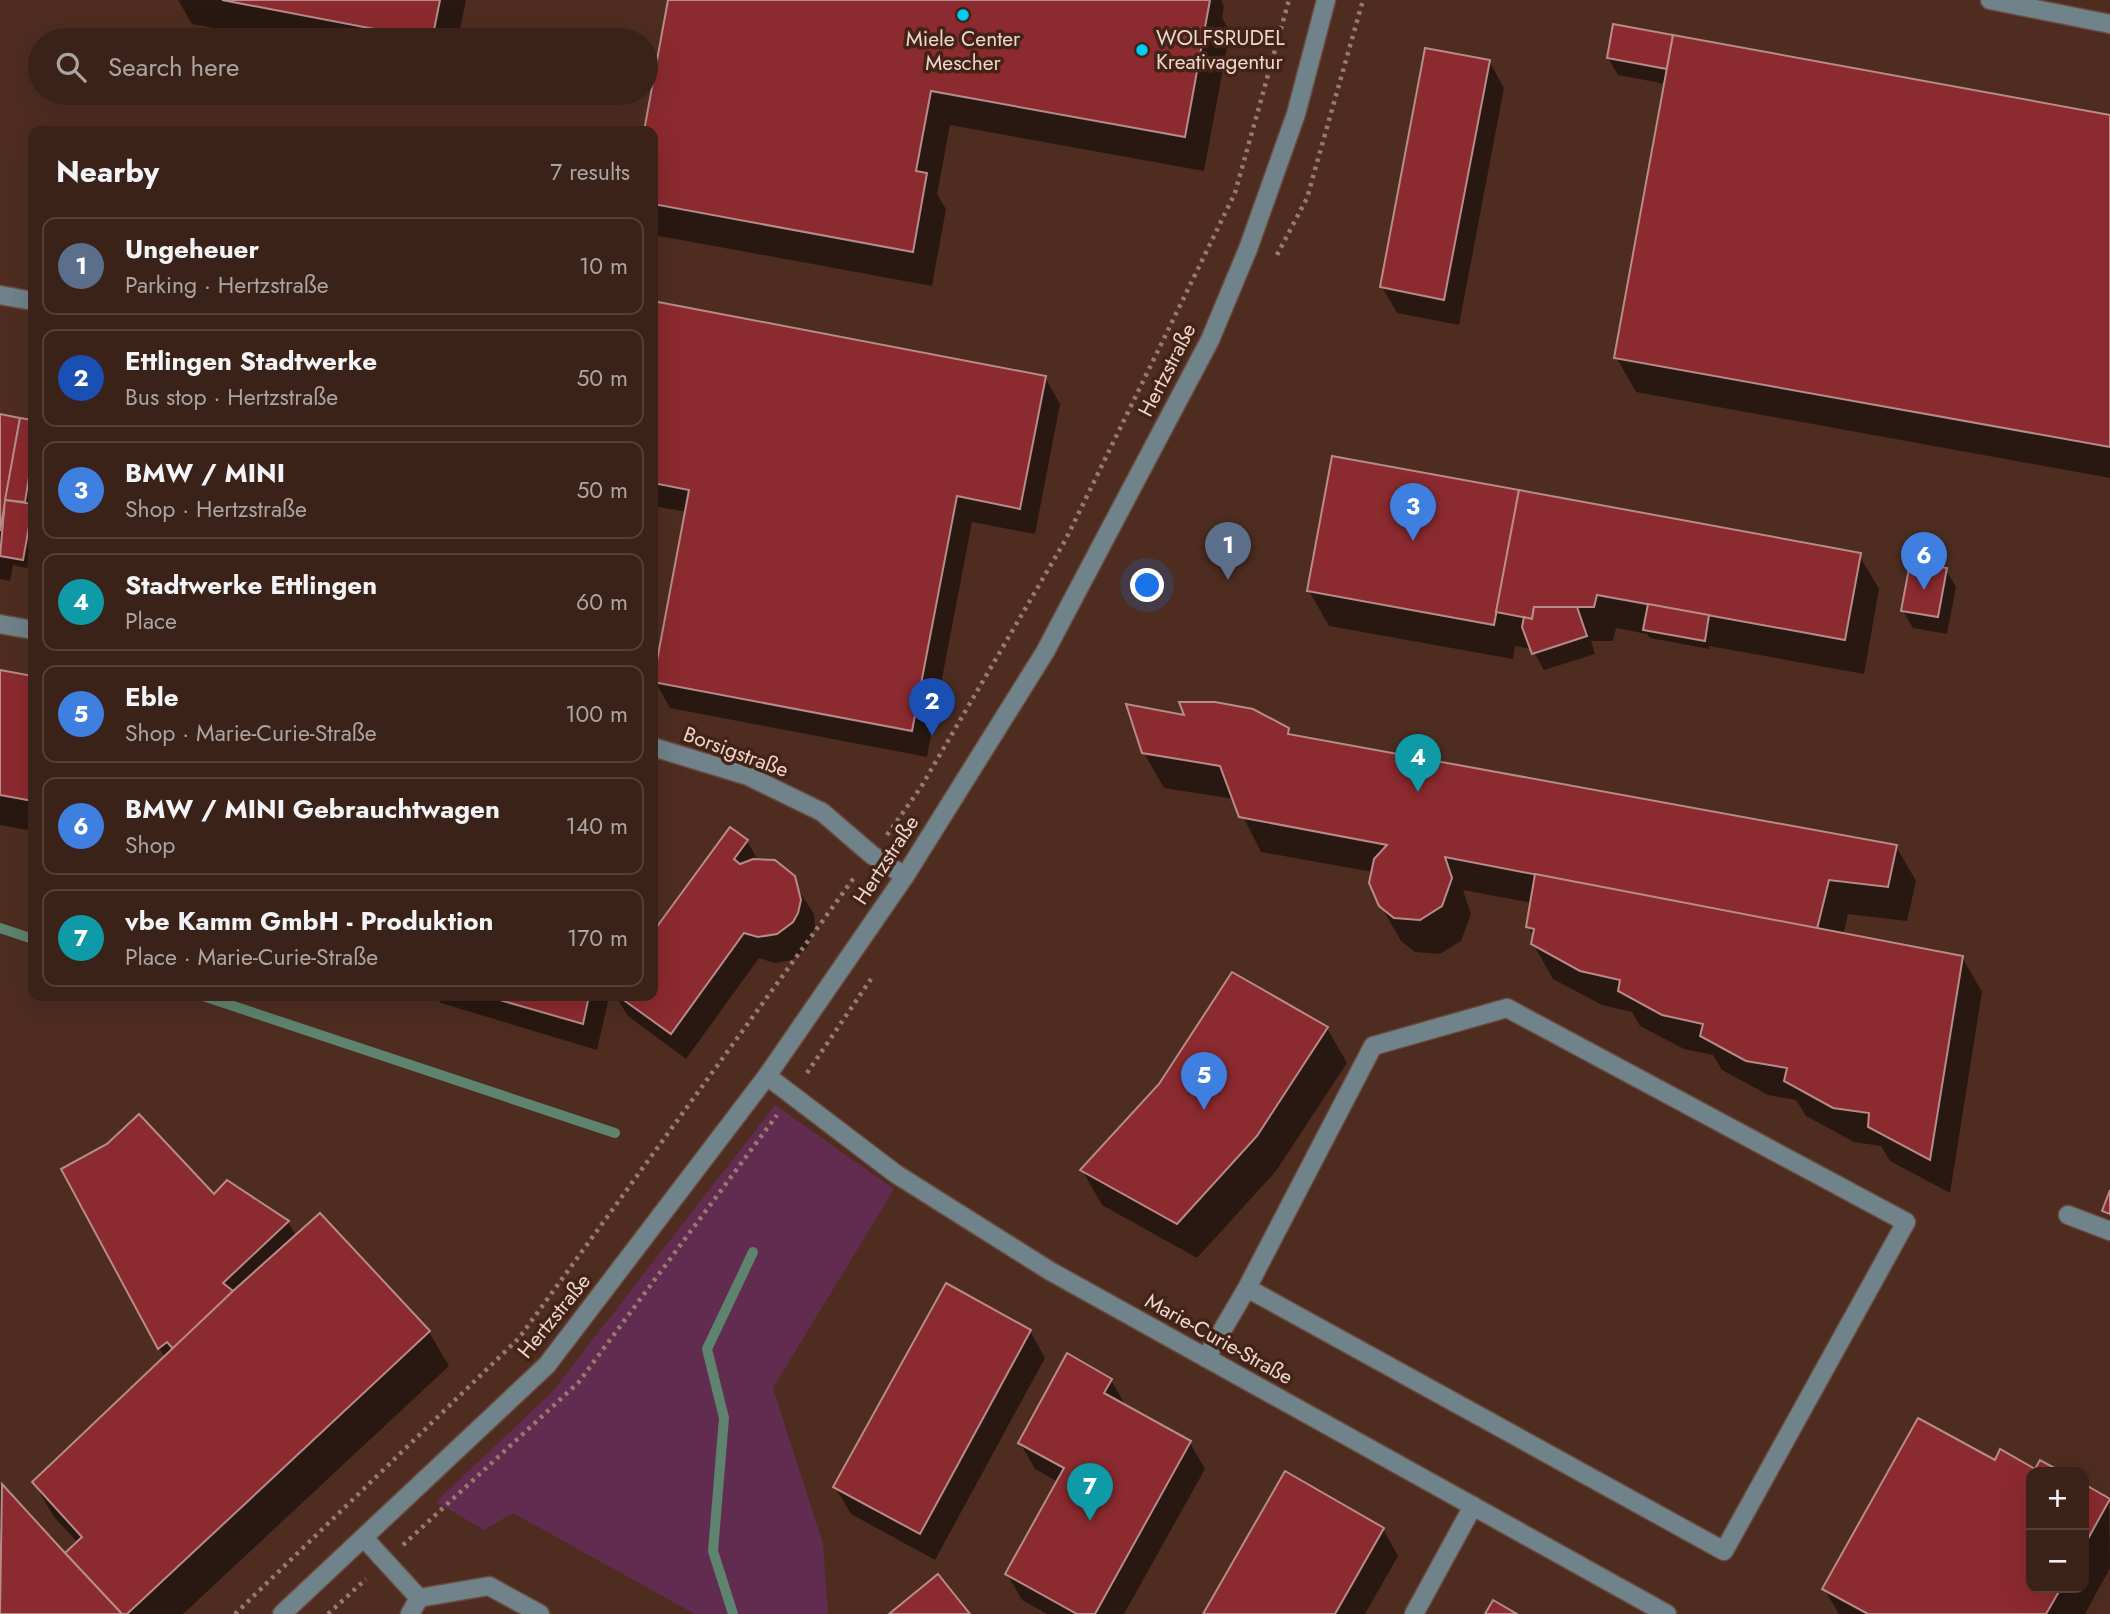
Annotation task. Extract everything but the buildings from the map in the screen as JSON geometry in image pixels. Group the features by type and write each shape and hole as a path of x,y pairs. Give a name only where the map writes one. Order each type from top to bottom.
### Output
{"street":[{"name":"Hertzstraße","path":"282,1614 547,1364 766,1076 905,876 1045,652 1210,340 1248,249 1296,114 1326,0"},
{"path":"1990,0 2110,24"},
{"path":"0,295 28,300"},
{"path":"0,624 28,629"},
{"name":"Borsigstraße","path":"658,749 748,776 821,812 872,855 905,876"},
{"path":"1206,1358 1247,1288 1373,1046 1507,1008 1906,1222 1724,1551 1247,1288"},
{"name":"Marie-Curie-Straße","path":"766,1076 896,1174 1050,1271 1667,1614"},
{"path":"2068,1215 2110,1231"},
{"path":"1414,1614 1473,1506"},
{"path":"364,1538 419,1598"},
{"path":"419,1598 489,1586 540,1614"},
{"path":"410,1614 419,1598"}],"path":[{"path":"235,1614 519,1338 921,787 1066,539 1235,193 1289,0"}],"shaded area":[{"path":"775,1105 894,1189 773,1388 823,1544 828,1614 695,1614 513,1513 484,1530 436,1502 552,1392"}],"waterway":[{"path":"0,928 28,937"},
{"path":"218,1001 615,1133"},
{"path":"733,1614 713,1551 724,1418 707,1349 753,1252"}],"place":[{"name":"Miele Center Mescher","path":"963,15"},
{"name":"WOLFSRUDEL Kreativagentur","path":"1142,50"},
{"name":"BMW / MINI","path":"1413,541"},
{"name":"Ungeheuer","path":"1228,580"},
{"name":"BMW / MINI Gebrauchtwagen","path":"1924,590"},
{"name":"Ettlingen Stadtwerke","path":"932,736"},
{"name":"Stadtwerke Ettlingen","path":"1418,792"},
{"name":"Eble","path":"1204,1110"},
{"name":"vbe Kamm GmbH - Produktion","path":"1090,1521"}]}
